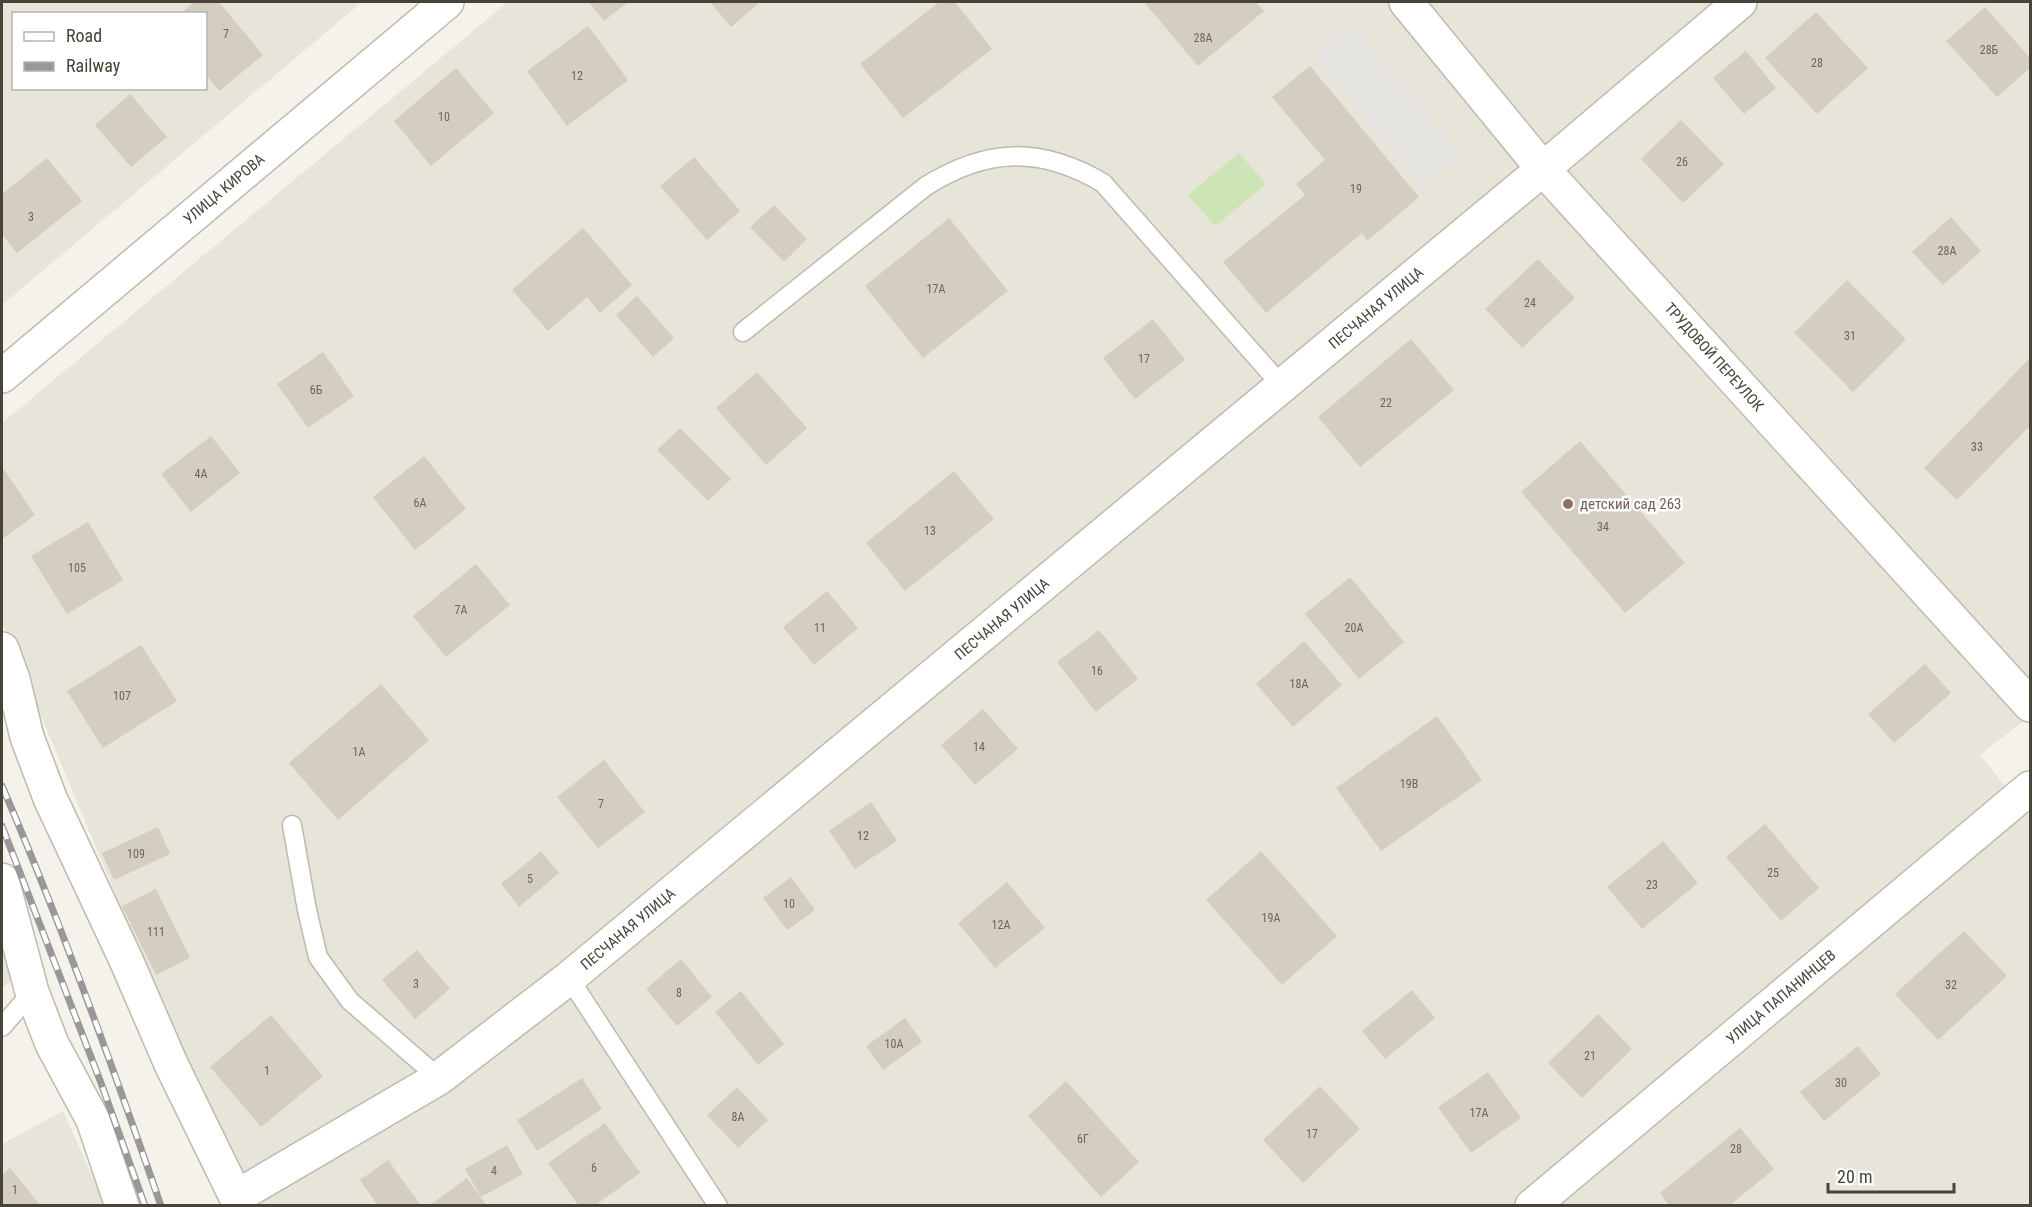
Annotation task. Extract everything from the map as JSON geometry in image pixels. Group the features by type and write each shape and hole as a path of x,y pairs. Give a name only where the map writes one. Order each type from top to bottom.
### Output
{"street":[{"name":"УЛИЦА КИРОВА","path":"2,376 447,2"},
{"name":"ТРУДОВОЙ ПЕРЕУЛОК","path":"1406,2 1543,169 2031,705"},
{"name":"ПЕСЧАНАЯ УЛИЦА","path":"236,1202 439,1078 568,978 1543,169 1740,2"},
{"path":"2,649 13,679 27,737 50,798 236,1202"},
{"name":"УЛИЦА ПАПАНИНЦЕВ","path":"1532,1206 2031,788"},
{"path":"2,880 32,992 52,1044 93,1120 122,1206"}],"lane":[{"path":"743,332 926,186 948,172 978,161 1014,156 1049,159 1080,170 1103,183 1282,386"},
{"path":"292,825 318,957 350,1001 439,1078"},
{"path":"568,978 718,1206"},
{"path":"2,1027 32,992"}],"shaded area":[{"path":"2,2 362,2 2,305"},
{"path":"508,2 2030,2 2030,716 1980,755 2030,817 2030,1205 225,1205 151,979 2,622 2,423"},
{"path":"1351,24 1462,157 1424,189 1313,55"},
{"path":"2,941 12,981 2,988"},
{"path":"63,1111 105,1205 2,1206 2,1144"}],"green space":[{"path":"1239,153 1266,184 1215,226 1188,195"}],"building":[{"path":"194,2 219,2 263,55 219,91 207,76 207,12 182,12"},
{"path":"589,2 628,2 604,21"},
{"path":"710,2 755,2 758,4 731,27"},
{"path":"939,2 955,2 992,49 903,118 860,64"},
{"path":"1144,2 1256,2 1264,11 1198,66"},
{"path":"1985,7 2030,58 2030,68 1997,97 1946,41"},
{"path":"1816,12 1868,68 1817,114 1765,58"},
{"path":"588,26 628,80 567,126 527,71"},
{"path":"1746,51 1776,88 1744,114 1713,78"},
{"path":"1310,66 1419,197 1367,241 1362,233 1266,313 1223,262 1305,195 1296,184 1325,160 1272,97"},
{"path":"456,68 494,113 431,166 394,121"},
{"path":"130,94 167,137 131,167 95,125"},
{"path":"1681,120 1724,164 1683,203 1641,159"},
{"path":"694,157 740,211 707,240 660,186"},
{"path":"47,158 82,201 17,253 2,234 2,194"},
{"path":"774,205 807,239 784,262 750,227"},
{"path":"1951,217 1981,251 1943,285 1912,252"},
{"path":"949,218 1008,291 923,358 865,286"},
{"path":"583,228 632,285 600,313 587,297 548,331 512,290"},
{"path":"1538,259 1575,298 1522,348 1485,309"},
{"path":"1847,280 1906,339 1853,392 1794,333"},
{"path":"637,296 674,338 653,357 616,315"},
{"path":"1153,319 1185,360 1135,399 1103,358"},
{"path":"1411,339 1454,390 1360,467 1318,417"},
{"path":"323,352 354,396 308,428 277,384"},
{"path":"2030,358 2030,426 1957,500 1924,468"},
{"path":"757,372 807,428 766,465 716,408"},
{"path":"680,428 731,479 708,501 657,450"},
{"path":"211,436 240,473 191,512 161,474"},
{"path":"1580,441 1685,563 1625,613 1521,492"},
{"path":"424,456 466,509 415,550 373,497"},
{"path":"2,467 35,515 2,539"},
{"path":"954,471 994,519 905,591 866,543"},
{"path":"88,522 123,580 67,614 31,556"},
{"path":"476,564 510,605 446,657 413,616"},
{"path":"1350,577 1404,642 1359,679 1305,614"},
{"path":"827,591 858,628 814,665 783,627"},
{"path":"1099,630 1138,679 1096,712 1057,662"},
{"path":"1304,641 1342,685 1293,727 1256,684"},
{"path":"141,645 177,701 103,748 67,691"},
{"path":"1925,664 1951,693 1894,743 1868,714"},
{"path":"381,684 429,740 338,820 289,763"},
{"path":"983,709 1018,749 975,785 941,745"},
{"path":"1437,716 1482,780 1381,851 1336,788"},
{"path":"604,760 645,812 598,848 557,797"},
{"path":"871,802 897,841 855,869 829,831"},
{"path":"1765,824 1819,888 1781,921 1726,857"},
{"path":"158,827 170,854 114,880 102,853"},
{"path":"1663,841 1698,883 1642,929 1607,887"},
{"path":"541,851 559,873 519,907 501,884"},
{"path":"1261,851 1337,936 1282,985 1206,900"},
{"path":"791,877 815,910 787,930 763,898"},
{"path":"1007,882 1045,928 995,968 958,923"},
{"path":"156,889 190,958 156,975 122,906"},
{"path":"1964,931 2007,976 1938,1040 1895,994"},
{"path":"417,950 450,989 415,1019 382,980"},
{"path":"681,959 712,997 677,1026 646,989"},
{"path":"1412,990 1435,1018 1385,1059 1362,1031"},
{"path":"741,991 784,1044 758,1065 715,1012"},
{"path":"1598,1014 1632,1049 1582,1098 1548,1063"},
{"path":"271,1015 323,1076 261,1127 210,1067"},
{"path":"905,1018 922,1042 883,1070 866,1046"},
{"path":"1858,1046 1881,1074 1824,1121 1800,1092"},
{"path":"1488,1072 1521,1118 1471,1153 1438,1107"},
{"path":"582,1078 602,1109 537,1151 517,1120"},
{"path":"1066,1081 1139,1162 1101,1197 1028,1116"},
{"path":"1320,1086 1360,1129 1303,1183 1263,1140"},
{"path":"737,1087 768,1120 738,1148 707,1115"},
{"path":"605,1123 640,1173 594,1206 579,1206 548,1163"},
{"path":"1740,1128 1774,1169 1729,1206 1670,1206 1660,1193"},
{"path":"507,1145 523,1174 481,1197 465,1169"},
{"path":"388,1160 419,1203 414,1206 378,1206 360,1180"},
{"path":"10,1168 41,1206 2,1206 2,1175"},
{"path":"467,1178 487,1206 429,1206"}],"railway":[{"path":"2,786 85,994 161,1206"},
{"path":"2,826 101,1083 145,1206"}],"place":[{"name":"детский сад 263","path":"1568,504"}]}
